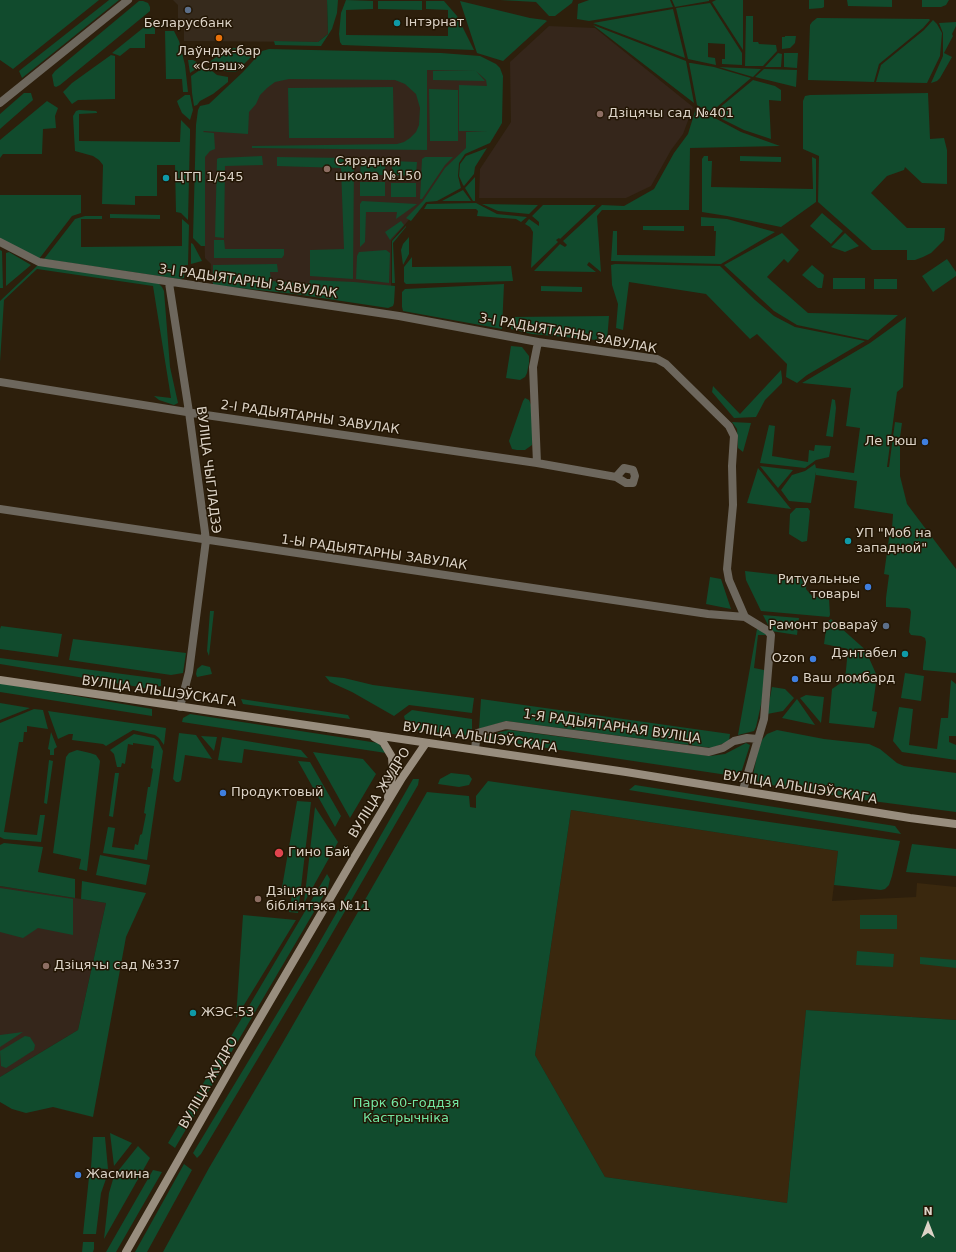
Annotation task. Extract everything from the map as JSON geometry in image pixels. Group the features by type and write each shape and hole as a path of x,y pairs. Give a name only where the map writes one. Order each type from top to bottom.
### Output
{"main road":[{"name":"ВУЛІЦА АЛЬШЭЎСКАГА","path":"0,680 474,749 956,824"},
{"path":"361,733 378,738 383,742 392,757 393,772 387,804"},
{"name":"ВУЛІЦА ЖУДРО","path":"126,1252 239,1054 402,778 426,743"}],"street":[{"path":"0,103 128,0"},
{"name":"3-І РАДЫЯТАРНЫ ЗАВУЛАК","path":"0,242 39,262 399,316 538,342 657,359 666,364 729,426 734,436 732,466 733,505 727,569 745,617"},
{"name":"ВУЛІЦА ЧЫГЛАДЗЭ","path":"169,282 189,412 206,540 189,672 180,707"},
{"path":"536,463 533,367 538,342"},
{"name":"2-І РАДЫЯТАРНЫ ЗАВУЛАК","path":"0,382 189,412 536,463 616,477"},
{"name":"1-Ы РАДЫЯТАРНЫ ЗАВУЛАК","path":"0,509 708,614 745,617"},
{"path":"743,790 764,719 771,635 768,631 745,617"},
{"name":"1-Я РАДЫЯТАРНАЯ ВУЛІЦА","path":"474,749 477,733 506,725 708,752 723,748 734,741 746,738 758,739"}],"shaded area":[{"path":"173,0 327,0 328,34 318,42 184,41 184,19 178,19 178,5"},
{"name":"Дзіцячы сад №401","path":"549,26 595,28 693,107 683,134 671,150 651,186 626,198 479,198 480,169 511,122 510,62"},
{"name":"Сярэдняя школа №150","path":"257,67 479,67 498,81 497,122 466,152 391,241 391,299 212,283 211,264 205,258 201,132"},
{"path":"571,810 838,851 832,901 916,897 917,883 956,887 956,1020 806,1010 787,1203 605,1177 535,1055"},
{"name":"Дзіцячы сад №337","path":"0,886 106,903 78,1030 0,1077"}],"green space":[{"path":"0,0 99,0 13,69 0,60"},
{"path":"109,0 119,0 22,78 19,71"},
{"path":"327,0 338,0 337,13 332,29 321,46 275,45 274,41 318,42 328,34"},
{"path":"346,0 373,1 373,9 346,10 346,35 448,36 448,10 426,9 426,1 444,1 457,16 474,50 342,45 339,34 341,13"},
{"path":"500,0 573,0 572,3 555,16 549,16 536,2"},
{"path":"589,0 670,0 673,7 589,21 577,19 578,4"},
{"path":"672,0 709,0 709,1 675,7"},
{"path":"716,0 743,0 743,50 712,2"},
{"path":"809,0 824,0 824,7 809,9"},
{"path":"847,0 892,0 892,7 848,6"},
{"path":"922,0 949,0 946,5 941,7 922,7"},
{"path":"139,1 148,3 150,11 60,85 56,87 54,86 52,75 55,71"},
{"path":"378,1 422,1 422,10 378,9"},
{"path":"460,1 547,21 503,61 477,53"},
{"path":"710,3 742,53 742,65 722,64 722,59 725,59 725,44 708,43 708,57 715,58 716,65 688,59 676,8"},
{"path":"673,9 685,58 593,23"},
{"path":"746,16 753,16 753,42 758,42 759,44 776,45 777,51 763,66 745,66"},
{"path":"817,18 930,20 923,28 879,64 874,82 808,80 810,25"},
{"path":"153,20 155,22 155,34 145,34 145,48 130,48 120,56 112,53"},
{"path":"933,20 942,33 940,56 927,83 876,82 881,65 924,30"},
{"path":"956,22 956,26 952,34 953,36 944,53 952,57 940,78 931,83 943,56 943,33 939,23"},
{"path":"593,25 686,61 694,103"},
{"path":"165,31 174,31 179,41 185,65 188,92 183,92 182,79 166,79"},
{"path":"796,36 795,43 790,48 782,49 782,37"},
{"path":"230,48 253,48 253,52 251,57 236,72 216,70 209,62"},
{"path":"269,49 441,53 480,56 496,64 500,68 503,76 502,123 490,143 465,154 459,163 458,176 461,188 437,201 426,202 411,221 406,218 423,201 445,168 466,148 466,132 487,131 459,131 459,85 487,86 486,80 476,71 485,81 433,80 433,71 475,71 427,70 427,150 252,148 252,146 397,144 410,138 416,132 419,125 420,108 416,94 405,84 395,80 289,79 275,82 260,95 256,104 249,112 248,134 203,132 214,133 215,149 210,151 205,157 205,246 201,246 193,238 196,125 198,110 200,106 209,104 243,72 262,51"},
{"path":"778,53 782,54 781,67 765,67"},
{"path":"784,53 798,53 797,68 784,67"},
{"path":"111,55 115,56 115,99 78,100 72,104 63,92 72,83"},
{"path":"188,60 193,60 202,65 190,73"},
{"path":"689,63 714,67 751,78 710,113 697,105"},
{"path":"207,67 217,75 228,77 228,82 194,106 191,76"},
{"path":"719,67 761,69 753,77"},
{"path":"764,69 797,70 796,87 755,77"},
{"path":"753,80 775,86 781,90 781,101 769,100 771,139 744,130 712,114"},
{"path":"393,87 394,138 289,138 288,88"},
{"path":"429,89 458,90 458,141 430,141"},
{"path":"24,93 31,93 33,100 0,129 0,114"},
{"path":"928,93 930,139 944,138 947,150 947,184 922,183 905,167 904,170 887,176 871,193 907,228 945,228 944,240 931,253 915,260 907,260 907,250 872,250 818,202 819,156 803,149 803,101 805,96 810,95"},
{"path":"185,95 190,95 193,110 190,120 182,113 177,101"},
{"path":"47,101 58,108 55,116 56,128 43,129 42,154 3,154 0,158 0,140"},
{"path":"696,108 741,132 780,146 690,148 689,210 602,210 597,216 601,272 589,262 587,265 596,272 534,271 560,244 565,247 567,245 563,241 602,205 624,206 654,189 674,153 688,134"},
{"path":"76,111 96,111 97,113 79,114 79,141 180,142 181,120 190,129 188,220 181,213 176,212 175,165 157,165 157,196 135,196 135,205 102,204 103,165 93,156 75,151 73,116"},
{"path":"487,148 475,167 474,174 464,186 459,176 460,164 466,156"},
{"path":"262,156 263,165 225,166 224,238 215,237 217,159"},
{"path":"704,156 708,156 708,161 712,161 711,187 813,189 812,157 816,159 816,202 781,227 702,212 702,159"},
{"path":"740,156 781,157 781,162 740,161"},
{"path":"277,157 347,158 354,162 353,279 310,276 310,250 344,249 341,168 277,166"},
{"path":"425,157 453,157 445,165 422,199 420,199 422,159"},
{"path":"361,161 385,161 385,175 360,175"},
{"path":"392,161 417,162 416,176 392,175"},
{"path":"475,177 475,201 473,201 465,188"},
{"path":"360,182 385,182 385,196 360,196"},
{"path":"391,183 416,183 416,197 391,197"},
{"path":"463,190 471,201 442,201"},
{"path":"0,195 81,195 81,213 72,216 39,259 0,239"},
{"path":"362,201 417,204 396,219 397,212 366,212 365,242 360,247 360,204"},
{"path":"476,203 497,214 527,217 521,222 516,219 477,216 478,211 476,209 424,209 427,204"},
{"path":"482,204 538,205 529,214 498,211"},
{"path":"543,205 596,205 560,239 559,238 556,240 558,242 531,268 533,232 530,227 525,224 529,219 539,226 539,222 532,216"},
{"path":"822,213 843,231 831,244 810,226"},
{"path":"110,214 160,215 160,219 110,218"},
{"path":"85,216 102,216 102,219 81,219 81,247 182,246 182,219 189,225 188,265 185,265 184,278 179,279 44,259 75,219"},
{"path":"701,217 727,219 775,232 721,264 611,261 613,231 617,231 617,255 715,256 716,231 714,231 714,226 701,226"},
{"path":"401,221 404,225 390,240 385,232"},
{"path":"406,226 393,243 395,283 392,283 392,241"},
{"path":"643,226 684,226 684,231 643,230"},
{"path":"782,233 799,250 788,263 784,259 767,277 808,313 898,315 868,340 797,325 774,311 724,265"},
{"path":"845,233 859,246 845,252 831,247"},
{"path":"409,237 409,254 403,265 401,250 403,244"},
{"path":"214,240 224,240 225,249 284,249 284,255 282,258 214,258"},
{"path":"191,243 193,244 202,261 191,264"},
{"path":"0,250 2,251 3,288 0,288"},
{"path":"386,250 390,253 389,283 356,279 357,256 359,252"},
{"path":"9,252 31,265 6,286 6,253"},
{"path":"412,257 412,267 511,266 513,281 406,284 404,282 404,267"},
{"path":"947,259 956,272 956,276 933,292 922,276"},
{"path":"277,264 278,272 270,272 271,281 309,284 310,280 395,286 393,306 388,308 295,294 213,285 213,265"},
{"path":"38,265 158,283 164,291 170,367 178,403 174,405 159,400 154,396 171,398 153,286 37,269 4,300 0,362 0,301"},
{"path":"611,265 720,266 774,316 795,327 865,341 807,375 797,383 786,377 787,364 757,334 750,339 706,294 629,282 623,330 616,328 618,304 612,285"},
{"path":"812,265 824,275 822,288 818,288 802,275"},
{"path":"833,278 865,278 865,289 833,289"},
{"path":"874,279 897,279 897,289 874,289"},
{"path":"504,284 502,329 403,311 402,307 402,292 405,289"},
{"path":"541,286 582,287 582,292 541,291"},
{"path":"609,316 607,341 532,334 511,329 511,317"},
{"path":"906,317 903,387 897,392 887,467 889,467 895,422 902,423 900,437 900,476 907,504 956,569 956,673 923,670 926,642 925,638 911,635 909,632 910,609 886,607 889,575 884,574 890,531 892,529 893,514 854,508 857,481 816,475 816,472 811,503 789,501 781,490 792,475 805,471 815,464 816,468 854,473 860,428 846,426 851,388 802,383 870,343"},
{"path":"511,346 522,347 529,356 527,373 525,377 520,380 506,378"},
{"path":"781,370 782,383 765,400 756,417 734,418 712,392 713,386 740,414"},
{"path":"525,398 529,400 532,407 532,445 525,450 512,449 509,441"},
{"path":"832,399 835,400 836,408 833,437 826,436"},
{"path":"732,422 751,423 743,452 738,448 737,429"},
{"path":"769,425 775,426 772,456 808,462 809,450 814,451 815,445 831,446 829,457 816,460 805,468 760,463"},
{"path":"760,466 793,470 778,488"},
{"path":"758,468 791,509 747,503"},
{"path":"796,508 808,508 810,511 807,541 802,542 789,534 790,514"},
{"path":"745,571 807,578 806,589 812,596 829,599 829,617 761,611 746,580"},
{"path":"710,577 721,579 731,609 706,604"},
{"path":"210,611 214,611 209,656 207,651"},
{"path":"763,615 799,618 797,635 771,631"},
{"path":"831,619 869,653 869,658 877,676 872,711 877,712 874,728 829,723 832,689 845,680 848,649 824,644 827,622"},
{"path":"1,626 62,634 58,657 0,649"},
{"path":"757,629 763,630 767,635 758,635 754,668 764,670 765,672 762,700 754,731 738,735"},
{"path":"73,639 186,653 183,673 171,675 69,660"},
{"path":"0,658 161,679 161,686 145,688 0,664"},
{"path":"202,665 210,667 212,674 197,677 197,669"},
{"path":"905,673 924,676 921,701 901,698"},
{"path":"325,676 344,678 373,685 474,698 472,713 409,705 394,716 352,692 330,682"},
{"path":"951,680 956,684 956,736 949,736 949,742 956,745 956,760 902,752 893,741 899,707 913,709 909,745 937,749 941,718 948,718"},
{"path":"0,683 152,709 152,716 0,692"},
{"path":"772,687 785,689 794,698 783,711 767,714"},
{"path":"806,695 824,697 821,723 800,698"},
{"path":"241,699 348,715 350,719 243,704"},
{"path":"481,699 730,734 729,741 712,748 506,721 479,729"},
{"path":"797,699 815,725 782,718"},
{"path":"0,703 30,708 0,720"},
{"path":"34,709 43,710 48,729 27,726 27,732 24,732 23,742 19,742 4,832 37,835 40,815 45,815 41,842 4,839 0,837 0,723"},
{"path":"412,710 472,719 472,731 470,736 416,730 405,720 404,716"},
{"path":"48,711 166,728 164,745 155,735 133,730 106,746 103,744 72,740 73,734 69,734 58,739"},
{"path":"190,714 378,743 386,753 182,722 183,718"},
{"path":"509,730 710,756 725,754 746,743 750,745 742,770 739,774 734,776 486,739 488,735"},
{"path":"777,730 824,739 869,744 880,749 897,763 904,766 956,773 956,812 857,799 759,783 753,775 758,751 762,740 767,734"},
{"path":"51,732 57,747 54,749 54,755 50,755 50,750 48,749"},
{"path":"179,733 196,735 212,759 185,755 181,780 176,782 173,779"},
{"path":"134,734 154,738 158,741 163,751 147,860 103,853 108,827 115,828 112,847 134,850 135,844 138,845 140,835 142,834 146,814 144,813 148,787 150,787 153,769 151,768 154,746 133,743 133,745 128,744 125,764 122,763 121,767 117,767 114,754 110,750"},
{"path":"201,736 217,737 214,751"},
{"path":"222,737 301,750 308,758 244,749 242,763 218,760"},
{"path":"77,750 96,755 100,761 87,871 79,869 81,859 53,853 66,757 69,753"},
{"path":"313,752 363,759 376,774 350,818"},
{"path":"49,760 53,761 47,804 44,803"},
{"path":"298,761 310,762 341,816 335,827"},
{"path":"115,773 119,773 113,817 109,816"},
{"path":"451,773 469,775 472,779 469,785 459,787 438,784 440,779"},
{"path":"413,779 419,779 418,785 315,963 201,1154 197,1158 193,1153 310,959"},
{"name":"Парк 60-годдзя Кастрычніка","path":"488,781 900,841 889,885 885,889 881,890 834,885 838,851 571,810 535,1055 605,1177 787,1203 806,1010 956,1020 956,1252 163,1252 209,1168 427,792 469,796 470,807 476,808 476,796"},
{"path":"635,785 895,826 901,834 629,790"},
{"path":"297,801 311,802 298,913 289,912 292,895 281,893"},
{"path":"315,807 338,842 304,903"},
{"path":"4,843 43,847 38,872 75,879 75,898 0,886 0,845"},
{"path":"912,844 956,849 956,876 906,872"},
{"path":"100,855 150,865 146,885 96,875"},
{"path":"327,874 330,879 328,888 175,1148 168,1143"},
{"path":"82,881 146,893 126,937 93,1117 53,1107 26,1113 12,1109 0,1102 0,1077 78,1030 106,903 81,899"},
{"path":"0,888 73,899 73,935 38,928 23,938 0,932"},
{"path":"243,915 296,920 236,1018"},
{"path":"860,915 897,915 897,929 860,929"},
{"path":"857,951 894,954 893,967 856,965"},
{"path":"920,957 956,960 956,968 920,964"},
{"path":"23,1032 0,1047 0,1035"},
{"path":"25,1036 30,1037 35,1045 34,1050 6,1068 1,1066 0,1051"},
{"path":"110,1133 132,1143 114,1166"},
{"path":"93,1137 105,1137 108,1169 91,1168"},
{"path":"138,1146 150,1158 104,1239 109,1193 114,1176"},
{"path":"184,1164 192,1170 147,1252 135,1252"},
{"path":"153,1170 162,1172 116,1252 106,1252"},
{"path":"89,1177 106,1179 101,1193 96,1234 83,1234"},
{"path":"83,1242 94,1242 93,1252 82,1252"}],"place":[{"name":"Беларусбанк","path":"188,10"},
{"name":"Інтэрнат","path":"397,23"},
{"name":"Лаўндж-бар «Слэш»","path":"219,38"},
{"name":"Дзіцячы сад №401","path":"600,114"},
{"name":"Сярэдняя школа №150","path":"327,169"},
{"name":"ЦТП 1/545","path":"166,178"},
{"name":"Ле Рюш","path":"925,442"},
{"name":"УП \"Моб на западной\"","path":"848,541"},
{"name":"Ритуальные товары","path":"868,587"},
{"name":"Рамонт ровараў","path":"886,626"},
{"name":"Дэнтабел","path":"905,654"},
{"name":"Ozon","path":"813,659"},
{"name":"Ваш ломбард","path":"795,679"},
{"name":"Продуктовый","path":"223,793"},
{"name":"Гино Бай","path":"279,853"},
{"name":"Дзіцячая бібліятэка №11","path":"258,899"},
{"name":"Дзіцячы сад №337","path":"46,966"},
{"name":"ЖЭС-53","path":"193,1013"},
{"name":"Жасмина","path":"78,1175"}]}
